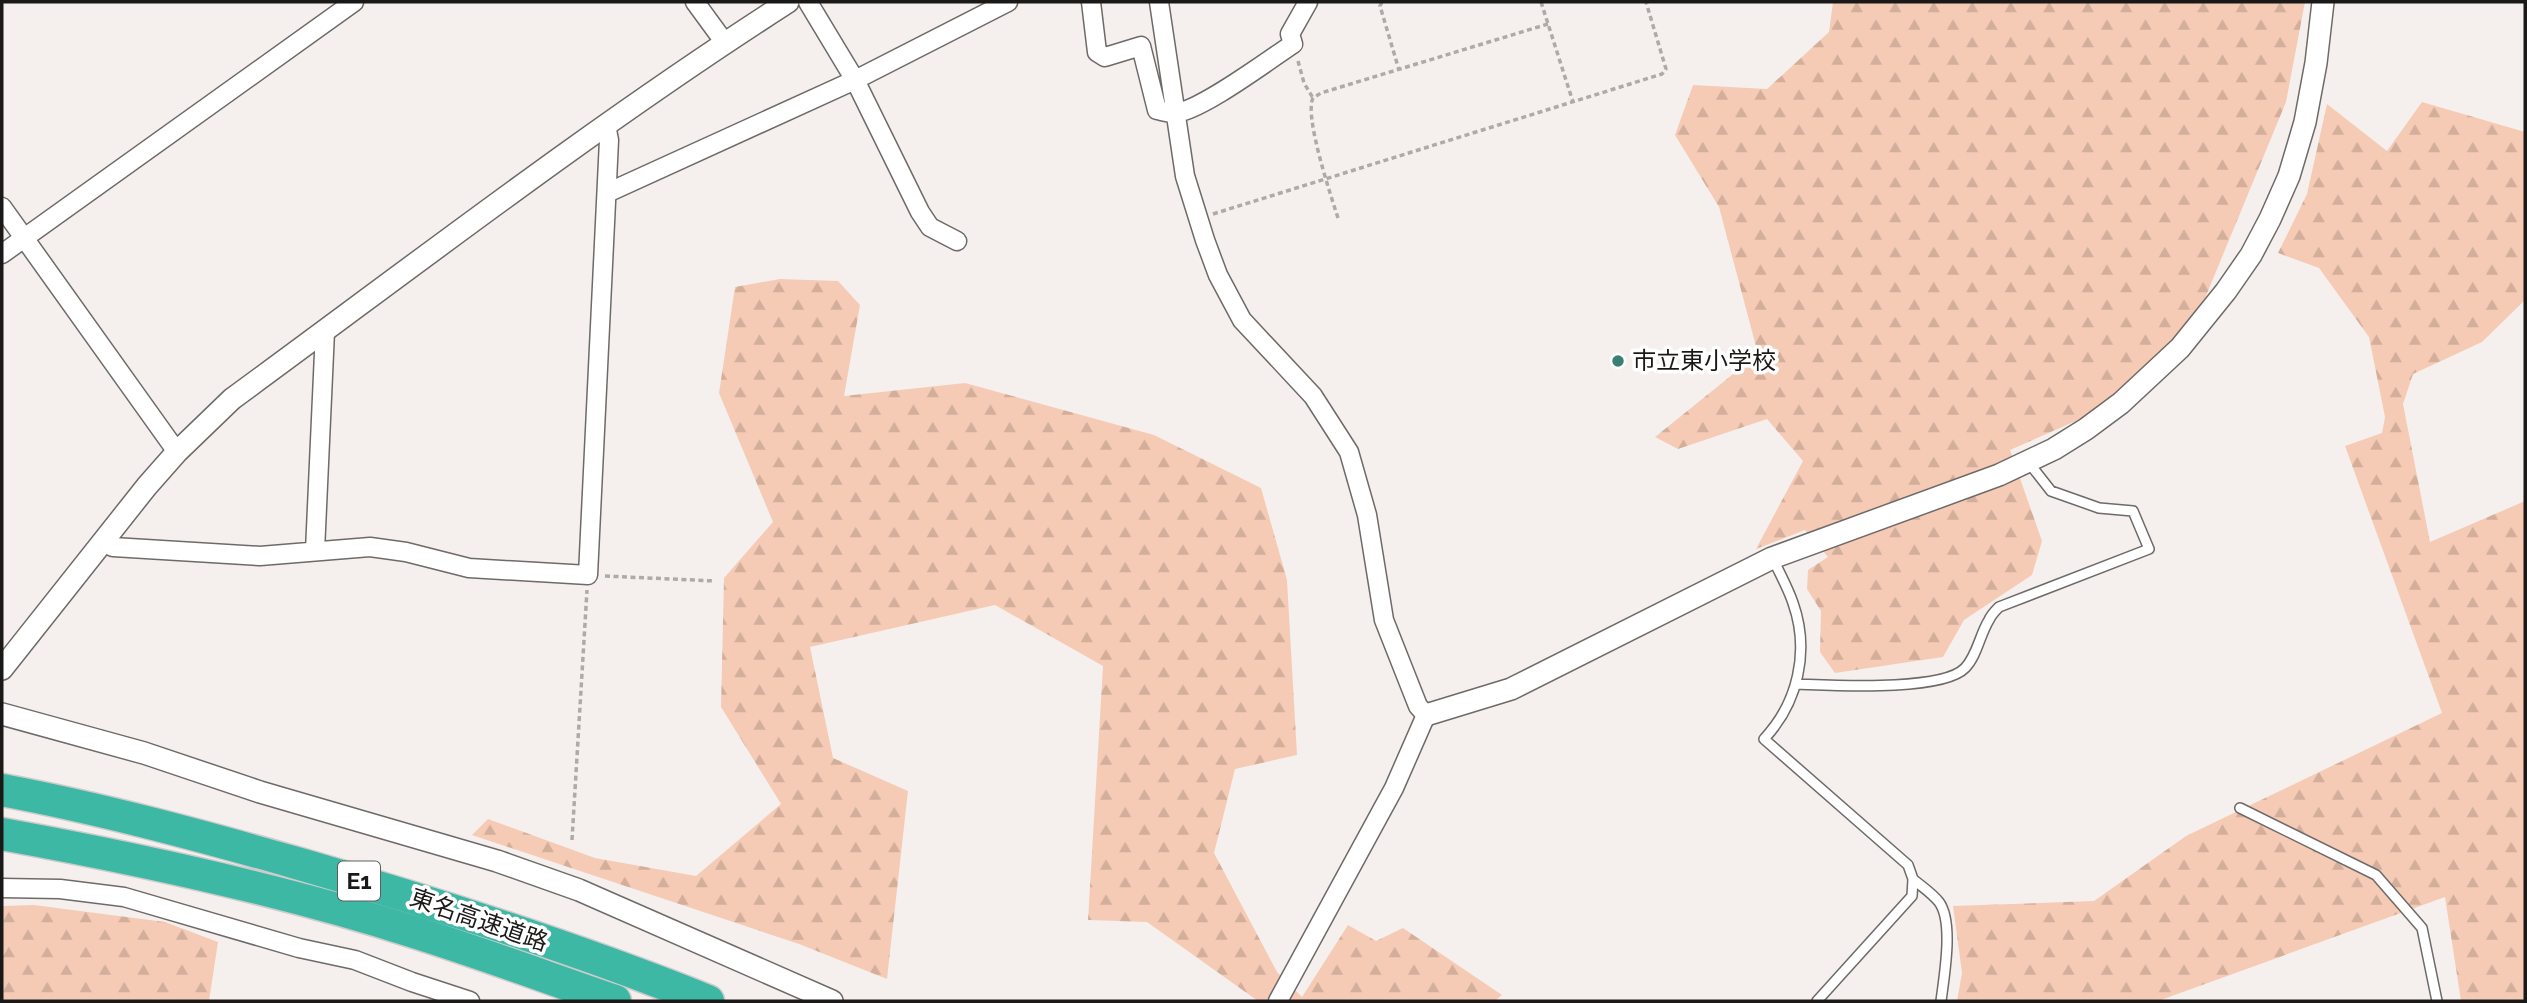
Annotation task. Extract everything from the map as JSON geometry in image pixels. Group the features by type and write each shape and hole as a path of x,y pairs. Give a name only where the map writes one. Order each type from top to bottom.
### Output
{"highway":[{"name":"東名高速道路","path":"2,790 149,822 425,900 708,1001"},
{"name":"東名高速道路","path":"10,836 193,873 413,931 615,1001"}],"street":[{"path":"2,254 354,2"},
{"path":"695,2 724,43"},
{"path":"2,669 101,542 177,452 232,399 606,125 788,2"},
{"path":"808,2 855,80 920,212 930,227 957,241"},
{"path":"607,193 855,80 1008,2"},
{"path":"1091,2 1097,52 1105,57 1141,46 1157,110 1176,114 1198,105 1293,44 1290,34 1308,2"},
{"path":"1159,2 1185,176 1218,275 1242,320 1313,396 1349,452 1367,515 1384,620 1418,706 1426,715"},
{"path":"1278,1001 1394,788 1426,715 1511,688 1772,558 1967,488 2028,461 2086,429 2148,380 2180,348 2252,255 2289,176 2305,122 2316,63 2323,2"},
{"path":"101,542 113,548 260,556 370,547 406,552 470,568 587,575 607,193 609,140 606,125"},
{"path":"2,207 177,452"},
{"path":"315,551 325,331"},
{"path":"2,714 144,753 260,792 435,841 508,865 579,890 832,1001"},
{"path":"2,888 60,889 124,897 299,948 355,960 470,1001"}],"lane":[{"path":"1796,684 1861,686 1933,682 1965,669 1983,636 1987,622 1998,607 2149,549 2133,511 2099,508 2051,491 2028,461"},
{"path":"1772,558 1798,619 1799,663 1791,701 1780,721 1764,739 1908,865 1913,879 1912,895 1817,1001"},
{"path":"2240,808 2376,875 2422,928 2437,1001"},
{"path":"1913,879 1940,903 1944,917 1948,949 1941,1001"}],"path":[{"path":"1382,2 1380,6 1399,70"},
{"path":"1541,2 1573,102"},
{"path":"1198,219 1662,74 1666,69 1646,2"},
{"path":"1313,98 1548,24"},
{"path":"1293,44 1304,83 1313,98 1310,111 1338,218"},
{"path":"572,840 587,575 715,581"}],"green space":[{"path":"1833,2 2305,2 2286,102 2194,325 2152,381 2087,416 2010,450 2042,541 2032,575 1964,620 1943,657 1835,673 1820,652 1821,611 1807,589 1808,570 1828,557 1805,530 1756,549 1803,461 1767,419 1678,449 1655,437 1758,354 1719,207 1675,135 1693,85 1767,89 1829,32"},
{"path":"2422,102 2525,132 2525,300 2482,342 2413,374 2403,404 2430,542 2525,501 2525,1001 2461,1001 2445,897 2158,1001 1957,1001 1962,973 1953,906 2094,901 2186,836 2442,713 2345,446 2382,433 2385,417 2369,337 2319,268 2278,253 2307,194 2327,104 2387,151"},
{"path":"780,279 838,281 860,305 844,396 965,383 1154,435 1261,488 1287,580 1297,755 1235,769 1214,853 1277,972 1302,997 1348,925 1376,941 1403,928 1502,995 1495,1001 1258,1001 1147,922 1088,920 1103,666 995,605 810,647 833,758 908,791 887,979 799,944 472,835 488,819 595,858 696,876 781,804 721,707 724,578 773,522 719,393 735,287"},
{"path":"34,905 165,922 218,942 209,1001 2,1001 2,906"}],"place":[{"name":"市立東小学校","path":"1618,361"}]}
